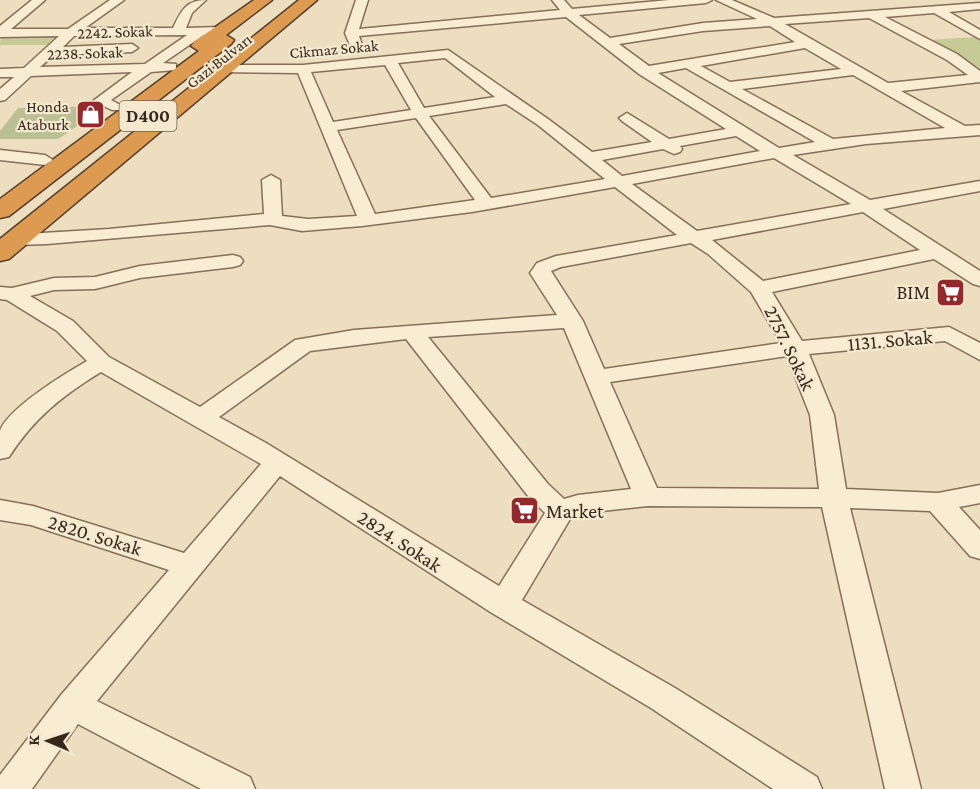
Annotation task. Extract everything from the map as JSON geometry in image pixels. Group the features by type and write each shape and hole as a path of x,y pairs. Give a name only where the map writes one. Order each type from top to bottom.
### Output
{"highway":[{"path":"0,193 171,67 210,31 264,0"},
{"name":"Gazi Bulvarı","path":"0,211 280,0"},
{"name":"Gazi Bulvarı","path":"8,236 296,0"},
{"path":"0,254 8,236 309,0"}],"street":[{"path":"0,33 39,0"},
{"path":"0,97 70,33 118,0"},
{"path":"178,31 187,11 200,0"},
{"path":"362,0 351,33 364,63"},
{"path":"558,0 570,14 644,70 774,153 823,178 939,252 975,272"},
{"path":"351,33 706,0"},
{"path":"722,0 771,21 807,44 980,142"},
{"path":"843,0 952,57 980,77"},
{"path":"922,0 980,35"},
{"path":"607,42 703,27 980,6"},
{"path":"433,11 444,25"},
{"path":"0,33 210,31"},
{"path":"117,107 100,101 179,46 210,31"},
{"path":"644,70 807,44"},
{"name":"2242. Sokak","path":"51,51 179,46"},
{"name":"Cikmaz Sokak","path":"223,69 303,69 448,54"},
{"name":"2757. Sokak","path":"448,54 618,180 671,223 714,250 759,288 795,348 822,415 834,498 903,789"},
{"path":"389,60 445,151 486,203"},
{"path":"688,64 830,144"},
{"name":"2238. Sokak","path":"0,73 171,67"},
{"path":"303,69 369,219"},
{"path":"729,86 855,71"},
{"path":"885,88 980,77"},
{"path":"328,127 509,99"},
{"path":"627,118 697,166"},
{"path":"8,236 83,239 273,219 306,226 486,203 830,144 901,135 980,130"},
{"path":"587,158 739,131"},
{"path":"0,155 45,160"},
{"path":"271,180 273,219"},
{"path":"648,497 572,321 540,273 544,267 693,237 980,186"},
{"path":"759,288 939,252"},
{"path":"6,294 54,284 95,283 140,272 233,261"},
{"name":"2824. Sokak","path":"6,294 65,326 101,362 277,462 503,605 663,698 804,789"},
{"path":"201,418 303,345 412,332 572,321"},
{"path":"949,334 980,330"},
{"path":"412,332 538,490 560,512"},
{"name":"1131. Sokak","path":"597,376 795,348 949,334 980,353"},
{"path":"0,451 7,427 51,392 101,362"},
{"path":"11,789 73,705 277,462"},
{"path":"503,605 560,512 578,504 648,497 834,498 938,502 980,494"},
{"path":"938,502 980,549"},
{"name":"2820. Sokak","path":"0,510 33,516 189,565"},
{"path":"73,705 237,789"}],"green space":[{"path":"1,36 56,36 47,45 0,45"},
{"path":"977,37 980,40 980,71 928,40"},
{"path":"100,106 91,117 58,139 0,139 0,131 18,108"}],"place":[{"name":"Honda Ataburk","path":"90,115"},
{"name":"BIM","path":"951,292"},
{"name":"Market","path":"525,511"}]}
